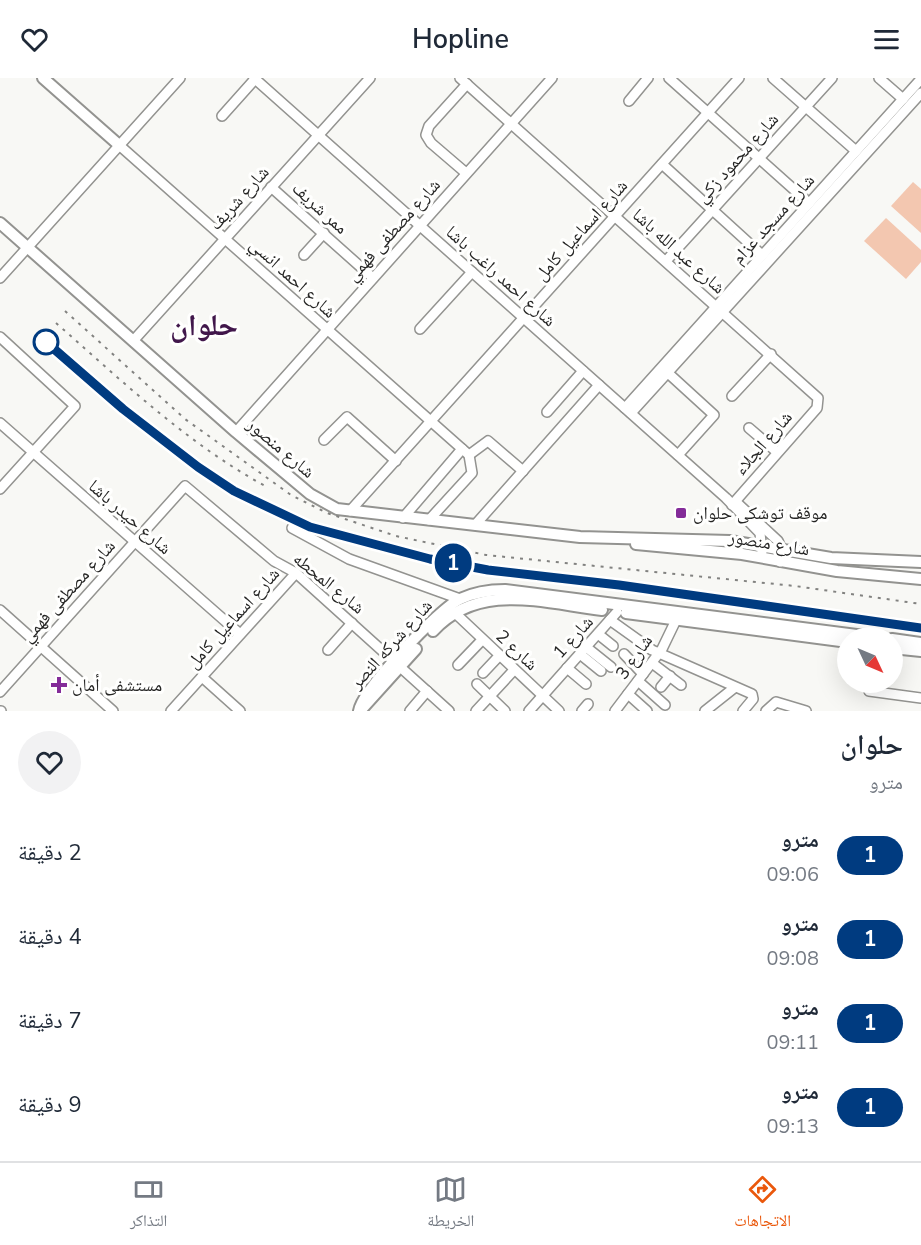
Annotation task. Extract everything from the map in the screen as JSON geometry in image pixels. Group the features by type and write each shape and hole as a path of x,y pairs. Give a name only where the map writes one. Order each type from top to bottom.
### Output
{"street":[{"name":"شارع احمد انسي","path":"43,78 465,452"},
{"path":"0,278 180,78"},
{"path":"222,116 254,78"},
{"name":"شارع احمد راغب باشا","path":"254,78 628,411 775,537 782,550"},
{"name":"شارع شريف","path":"133,341 370,78"},
{"name":"شارع مصطفى فهمي","path":"236,432 552,78"},
{"path":"629,100 648,78"},
{"path":"669,78 809,203"},
{"name":"شارع اسماعيل كامل","path":"351,511 739,78"},
{"path":"773,78 855,151"},
{"name":"شارع محمود زكي","path":"666,261 832,78"},
{"path":"879,78 903,99"},
{"name":"شارع مسجد عزام","path":"628,411 668,373 762,255 921,79"},
{"path":"463,81 429,126 426,135 430,143 466,173"},
{"name":"شارع عبد الله باشا","path":"463,81 771,354 814,393 819,403"},
{"name":"شارع مسجد عزام","path":"628,411 921,93"},
{"path":"662,164 762,255"},
{"name":"ممر شريف","path":"271,187 373,278"},
{"name":"شارع منصور","path":"0,223 236,432 310,494 328,505 351,511 403,518 612,539 698,540 762,552 782,550 831,558 921,562"},
{"path":"304,255 324,233"},
{"path":"420,329 472,272"},
{"path":"0,337 75,406 0,489"},
{"path":"732,396 771,354"},
{"path":"547,412 583,371"},
{"path":"668,373 714,415 678,455"},
{"path":"475,525 599,385"},
{"name":"شارع الجلاء","path":"731,501 819,403"},
{"path":"324,440 347,417 396,461"},
{"name":"شارع حيدر باشا","path":"0,423 240,634"},
{"path":"749,428 777,452"},
{"path":"403,518 465,452 484,441 488,441 523,471"},
{"path":"429,520 472,473 465,452"},
{"name":"شارع مصطفى فهمي","path":"0,692 185,486"},
{"name":"شارع المحطه","path":"185,486 274,561 296,573 449,711"},
{"name":"شارع احمد راغب باشا","path":"731,501 760,533 762,552"},
{"path":"292,528 349,559 460,599"},
{"path":"780,562 782,550"},
{"name":"شارع منصور","path":"762,552 780,562 858,574 921,579"},
{"name":"شارع اسماعيل كامل","path":"171,711 296,573"},
{"name":"شارع شركه النصر","path":"397,665 441,612 460,599 482,592 505,590 837,632"},
{"name":"شارع شركه النصر","path":"359,711 363,698 397,665 454,612 476,602 497,599 614,616 676,620 837,641"},
{"path":"0,610 113,711"},
{"name":"شارع 2","path":"454,612 558,711"},
{"path":"614,616 652,650 754,696 743,711"},
{"name":"شارع 1","path":"529,711 614,616"},
{"name":"شارع 3","path":"615,711 660,652 676,620"},
{"path":"328,650 352,623"},
{"path":"598,634 613,646"},
{"path":"458,665 482,639"},
{"path":"903,641 921,643"},
{"path":"903,649 921,651"},
{"path":"583,650 611,667"},
{"path":"583,650 601,670"},
{"path":"624,654 665,705"},
{"path":"483,673 499,656"},
{"path":"652,663 681,685"},
{"path":"567,668 586,684"},
{"path":"476,711 514,670"},
{"path":"661,687 670,676"},
{"path":"202,677 240,711"},
{"path":"477,684 505,711"},
{"path":"705,711 734,688"},
{"path":"410,711 427,691"},
{"path":"888,693 921,698"},
{"path":"628,694 647,711"},
{"path":"766,711 776,702 806,711"}],"shaded area":[{"path":"913,182 921,189 921,233 891,206"},
{"path":"886,218 921,250 921,262 906,279 864,241"}],"railway":[{"path":"65,311 185,419 291,495 327,513 396,536 486,555 795,586 921,604"},
{"path":"56,323 183,432 210,452 267,487"},
{"path":"46,342 137,423 211,478 265,506 327,531 391,550 456,565 658,590 921,628"}],"metro line":[{"name":"1","path":"46,342 123,409 198,467 234,491 310,527 430,559 488,570 619,585 921,628"}],"place":[{"name":"موقف توشكى حلوان","path":"681,513"},
{"name":"مستشفى أمان","path":"59,685"}],"district":[{"name":"حلوان","path":"204,325"}]}
